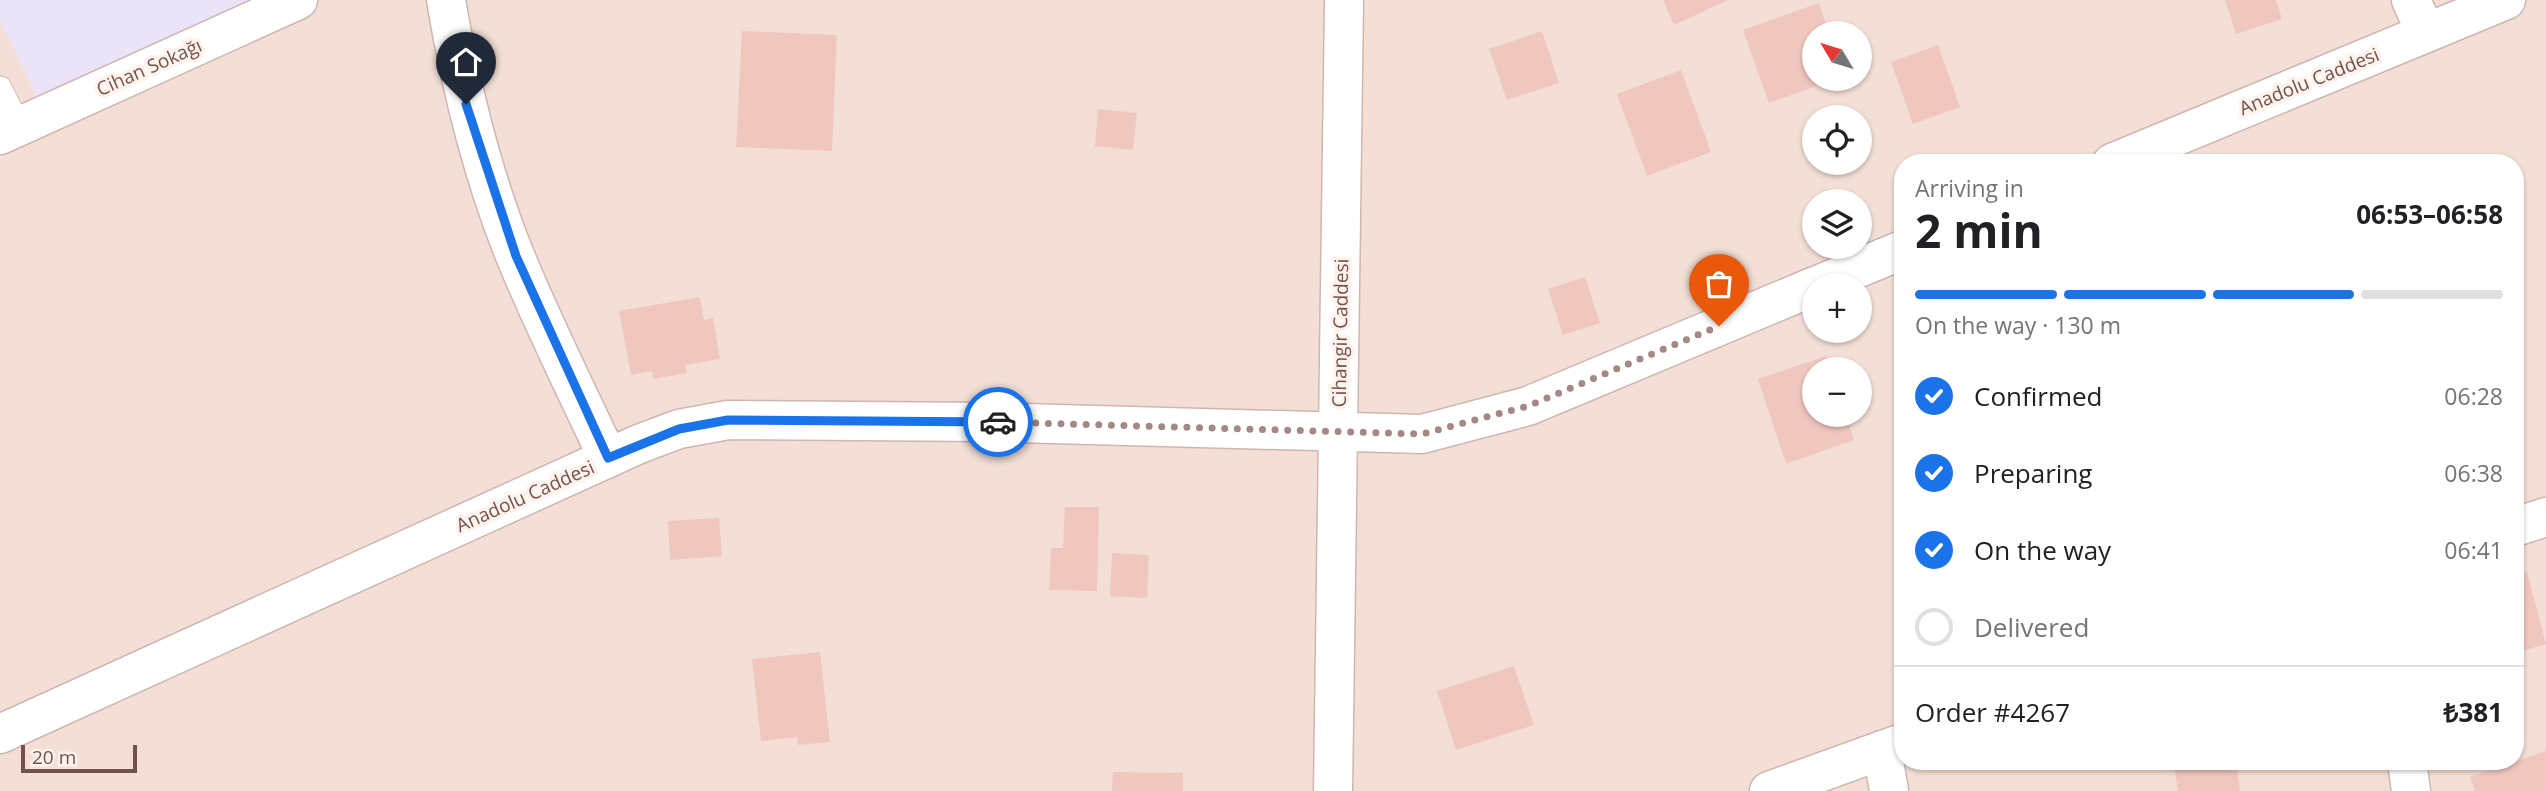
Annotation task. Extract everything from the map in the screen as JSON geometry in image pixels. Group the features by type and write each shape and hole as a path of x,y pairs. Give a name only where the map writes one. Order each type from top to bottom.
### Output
{"street":[{"name":"Cihan Sokağı","path":"9,131 298,0"},
{"path":"446,0 459,80 495,199 516,256 608,458"},
{"name":"Cihangir Caddesi","path":"1333,791 1344,0"},
{"name":"Anadolu Caddesi","path":"2131,154 2418,17 2506,0"},
{"name":"Anadolu Caddesi","path":"1847,273 1894,253"},
{"name":"Anadolu Caddesi","path":"0,734 608,458 679,429 728,420 984,422 1422,434 1528,406 1802,292"},
{"path":"2524,524 2546,517"},
{"path":"1784,788 1892,746 1889,791"},
{"path":"2408,770 2412,791"}],"lane":[{"path":"0,88 9,131"}],"shaded area":[{"path":"0,0 2546,0 2546,791 0,791"},
{"path":"0,0 255,0 38,99 0,21"}],"building":[{"path":"1663,0 1728,0 1674,25"},
{"path":"2225,0 2276,0 2282,19 2236,34"},
{"path":"1819,3 1825,21 1802,21 1802,91 1769,103 1743,30"},
{"path":"742,31 837,35 832,151 736,147"},
{"path":"1542,31 1559,83 1507,100 1489,49"},
{"path":"1938,45 1960,107 1913,124 1891,62"},
{"path":"1681,70 1711,152 1647,176 1617,94"},
{"path":"1098,109 1137,113 1133,150 1095,146"},
{"path":"1585,277 1600,323 1563,335 1548,289"},
{"path":"700,297 704,320 713,318 720,359 685,365 687,373 653,379 652,371 631,375 619,311"},
{"path":"1802,364 1802,427 1850,427 1854,440 1786,464 1758,379"},
{"path":"1065,507 1099,507 1097,591 1049,590 1051,548 1063,548"},
{"path":"719,518 722,556 670,560 668,521"},
{"path":"1112,553 1149,555 1147,598 1110,596"},
{"path":"2527,572 2546,644 2524,650 2524,573"},
{"path":"820,652 830,742 798,745 797,737 761,741 752,659"},
{"path":"1514,666 1534,725 1456,750 1437,691"},
{"path":"2546,751 2546,791 2475,791 2470,777 2490,770 2524,770 2524,759"},
{"path":"2174,770 2237,770 2240,791 2178,791"},
{"path":"1113,772 1183,773 1183,791 1112,791"}],"way so far":[{"path":"998,422 1422,434 1467,425 1528,406 1719,326"}],"route":[{"path":"466,104 491,188 516,256 608,458 679,429 728,420 998,422"}]}
